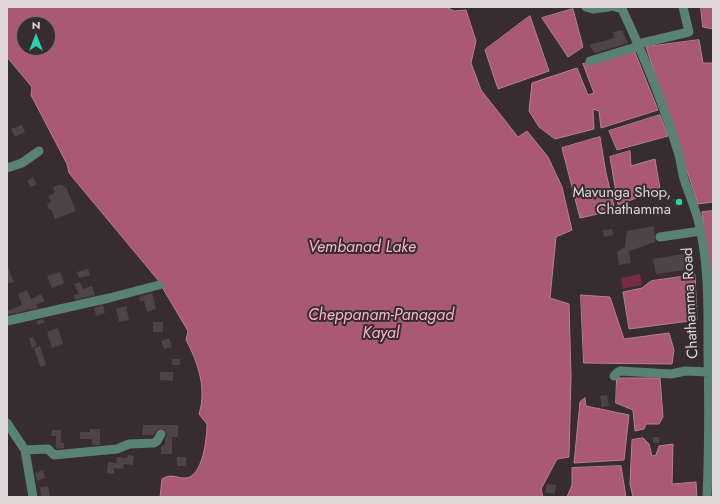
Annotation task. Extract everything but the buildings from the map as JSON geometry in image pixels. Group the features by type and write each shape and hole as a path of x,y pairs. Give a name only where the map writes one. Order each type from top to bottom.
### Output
{"street":[{"path":"586,7 593,9 609,7"},
{"name":"Chathamma Road","path":"615,7 622,8 639,45 660,101 694,204 701,231 707,274 711,322 707,497"},
{"path":"590,61 639,45 689,32 683,7"},
{"path":"7,168 22,163 39,151"},
{"path":"660,237 701,231"},
{"path":"7,320 109,298 159,285"},
{"path":"614,376 620,371 671,374 685,371 709,372"},
{"path":"7,423 10,433 25,450 34,497"},
{"path":"25,450 48,449 54,455 117,449 129,444 154,443 157,441 160,434"}],"shaded area":[{"path":"640,274 642,285 623,289 621,278"}],"water":[{"name":"Vembanad Lake","path":"7,7 446,7 454,11 466,10 476,41 471,63 481,90 518,137 527,131 548,157 562,187 572,230 556,237 550,298 569,304 571,377 569,457 557,459 541,489 543,497 160,497 162,479 171,476 185,478 191,476 200,464 205,447 207,424 199,414 202,385 194,357 186,340 188,331 158,280 69,173 67,164 31,95 32,87 7,57"},
{"path":"701,7 713,7 713,29 703,27"},
{"path":"573,9 583,47 568,57 542,18"},
{"path":"530,16 549,71 498,89 485,50"},
{"path":"699,40 703,63 713,63 713,202 698,204 646,47"},
{"path":"634,50 658,110 601,128 599,111 593,109 594,129 555,139 539,127 529,111 532,83 577,68 588,95 594,93 583,64"},
{"path":"660,115 668,136 617,150 609,131"},
{"path":"600,137 606,173 615,210 580,218 562,148"},
{"path":"630,151 631,166 655,159 660,189 618,205 610,157"},
{"path":"713,211 713,314 712,314 702,212"},
{"path":"695,275 697,320 629,329 623,292 642,288 651,281"},
{"path":"581,295 610,297 624,339 669,333 674,350 672,364 584,363"},
{"path":"617,378 660,378 663,417 659,424 646,424 644,429 635,431 633,410 616,403"},
{"path":"585,398 586,406 629,415 624,460 574,463 580,402"},
{"path":"643,438 649,444 652,456 656,455 659,446 673,444 672,484 696,482 697,497 633,497 630,484 632,440"},
{"path":"621,466 626,497 567,497 572,485 572,468"}],"place":[{"name":"Mavunga Shop, Chathamma","path":"679,202"}],"water label":[{"name":"Cheppanam-Panagad Kayal","path":"381,325"}]}
